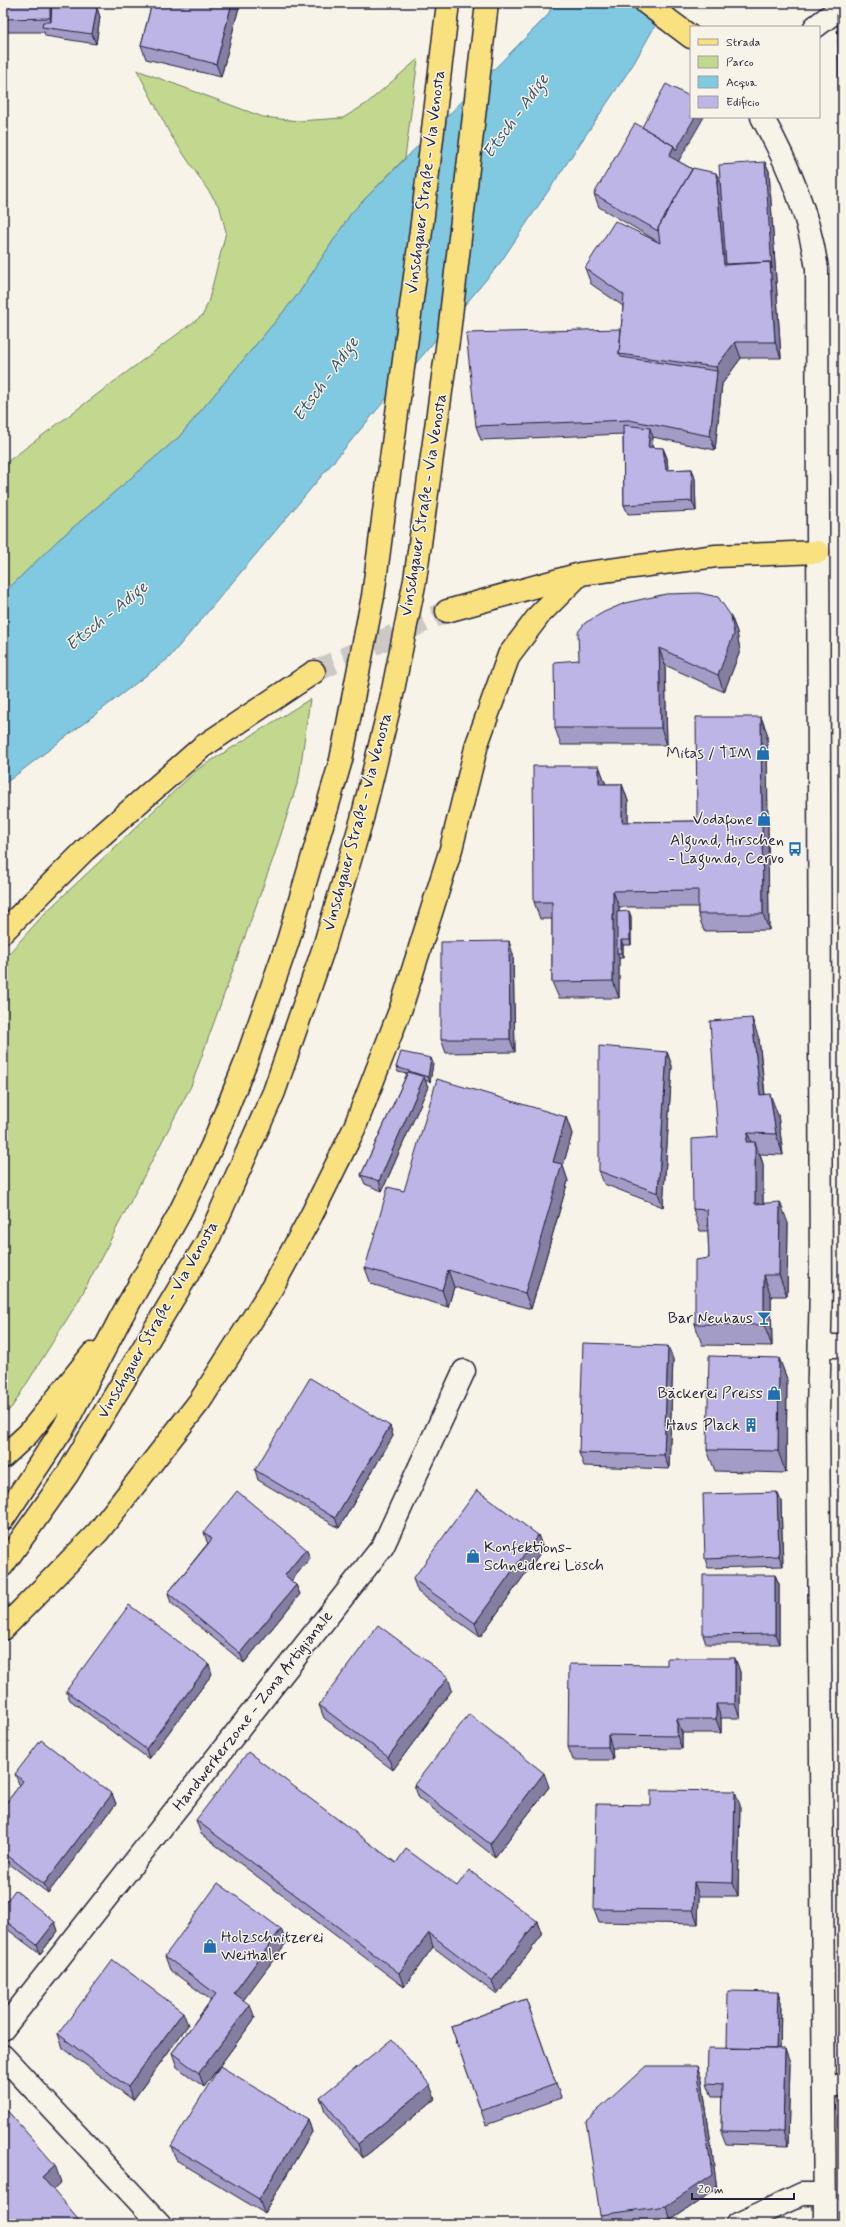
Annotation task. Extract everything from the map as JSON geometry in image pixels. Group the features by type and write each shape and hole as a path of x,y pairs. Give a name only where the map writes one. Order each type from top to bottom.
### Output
{"main road":[{"name":"Vinschgauer Straße - Via Venosta","path":"3,1565 67,1475 207,1242 274,1092 324,946 362,819 391,700 415,580 434,451 466,199 487,3"},
{"path":"646,3 690,36"},
{"path":"816,26 843,6"},
{"name":"Vinschgauer Straße - Via Venosta","path":"120,1319 177,1218 212,1146 245,1064 288,941 341,760 374,596 421,230 447,8"},
{"path":"763,118 784,155 812,236 817,269 820,1346 818,1420 834,2086 824,2194 824,2224"},
{"path":"447,611 580,574 716,556 818,552"},
{"path":"3,1629 98,1532 200,1401 269,1293 311,1216 354,1129 401,1008 451,849 477,744 510,655 540,614 580,574"},
{"path":"3,932 85,850 202,747 314,672"},
{"path":"3,1457 28,1434 120,1319"},
{"path":"3,1520 64,1427 120,1319"},
{"path":"820,1346 843,1346"},
{"name":"Handwerkerzone - Zona Artigianale","path":"3,2029 382,1546 464,1371"},
{"path":"3,2056 160,2224"},
{"path":"738,2224 802,2194 824,2194"}],"green space":[{"path":"418,59 405,158 352,212 299,293 179,437 56,542 3,594 3,465 203,315 209,299 226,232 220,208 170,134 137,70 263,117 298,121 343,118 366,104"},
{"path":"310,699 299,778 274,856 191,1086 79,1300 12,1407 3,1416 3,960 46,912 198,769"}],"water":[{"name":"Etsch - Adige","path":"554,3 668,3 634,63 500,263 169,658 3,785 3,594 56,542 179,437 299,293 352,212 547,16"}],"building":[{"path":"3,3 50,3 50,18 3,19"},
{"path":"52,3 77,3 97,8 92,34 42,27 43,22 51,22"},
{"path":"152,3 232,3 216,64 141,45"},
{"path":"837,14 843,14 843,91 839,91"},
{"path":"666,84 690,96 690,118 694,118 676,150 674,146 642,127"},
{"path":"635,123 674,146 669,156 692,169 658,228 658,231 594,194"},
{"path":"765,162 772,269 770,262 726,264 719,165"},
{"path":"693,168 716,173 724,265 770,262 775,342 735,342 716,367 619,354 624,295 585,268 615,221 660,243 658,228"},
{"path":"621,329 619,354 621,357 717,371 710,436 629,420 476,426 466,333"},
{"path":"623,425 650,428 648,447 663,448 666,470 692,469 692,501 624,505"},
{"path":"699,593 718,597 731,616 734,634 718,675 659,648 661,728 555,728 554,662 579,660 578,632 585,623 604,612 625,603 666,594"},
{"path":"696,717 761,717 763,914 698,914 698,890 613,891 613,981 552,982 552,902 534,902 533,766 599,766 599,784 622,784 622,822 697,821"},
{"path":"629,911 630,940 621,940 621,953 617,953 617,912"},
{"path":"509,941 510,1039 441,1039 441,942"},
{"path":"752,1018 760,1095 770,1094 776,1134 748,1133 746,1142 755,1142 755,1204 780,1202 779,1275 764,1275 764,1325 695,1324 695,1260 709,1258 707,1210 693,1209 692,1139 718,1137 710,1021"},
{"path":"599,1046 667,1052 658,1193 599,1171"},
{"path":"401,1052 431,1058 428,1077 396,1067"},
{"path":"408,1072 424,1077 379,1181 361,1175"},
{"path":"437,1079 566,1117 553,1162 562,1164 525,1293 448,1270 442,1290 365,1268 388,1187 404,1191"},
{"path":"583,1343 668,1346 664,1455 579,1453"},
{"name":"Haus Plack","path":"709,1356 779,1358 778,1451 707,1450"},
{"path":"310,1378 390,1426 335,1518 255,1470"},
{"path":"477,1490 538,1535 475,1623 413,1579"},
{"path":"237,1491 306,1549 285,1575 296,1585 240,1653 168,1593 212,1539 204,1532"},
{"path":"777,1492 779,1556 705,1559 703,1494"},
{"path":"703,1575 775,1575 775,1634 703,1635"},
{"path":"129,1605 209,1664 146,1749 66,1691"},
{"path":"378,1625 448,1677 388,1757 319,1705"},
{"path":"667,1658 735,1658 735,1704 716,1704 716,1719 677,1719 677,1736 608,1735 608,1747 568,1747 569,1664 667,1665"},
{"path":"469,1714 544,1773 490,1844 414,1785"},
{"path":"41,1740 112,1794 44,1884 3,1852 3,1807 23,1781 15,1774"},
{"path":"248,1752 396,1863 406,1849 457,1886 469,1870 537,1921 492,1981 429,1933 399,1973 196,1820"},
{"path":"651,1790 735,1791 733,1883 694,1882 693,1910 594,1909 596,1804 651,1805"},
{"path":"218,1883 281,1929 234,1993 250,2005 199,2073 172,2053 216,1994 165,1956"},
{"path":"15,1890 55,1922 37,1945 3,1919 3,1906"},
{"path":"113,1960 183,2012 128,2087 58,2034"},
{"path":"728,1991 778,1992 776,2049 727,2048"},
{"path":"526,1999 556,2084 481,2111 451,2026"},
{"path":"392,2039 430,2085 358,2144 320,2097"},
{"path":"708,2048 785,2049 783,2132 721,2131 722,2084 707,2083"},
{"path":"220,2066 308,2119 259,2199 171,2146"},
{"path":"646,2066 697,2066 712,2175 666,2206 600,2215 586,2121"},
{"path":"5,2108 55,2165 42,2177 82,2224 3,2224 3,2110"}],"tunnel":[{"path":"314,672 447,611"}],"place":[{"name":"Mitas / TIM","path":"763,753"},
{"name":"Vodafone","path":"764,819"},
{"name":"Algund, Hirschen - Lagundo, Cervo","path":"795,849"},
{"name":"Bar Neuhaus","path":"764,1318"},
{"name":"Bäckerei Preiss","path":"774,1393"},
{"name":"Haus Plack","path":"751,1425"},
{"name":"Konfektions- Schneiderei Lösch","path":"473,1556"},
{"name":"Holzschnitzerei Weithaler","path":"210,1946"}]}
